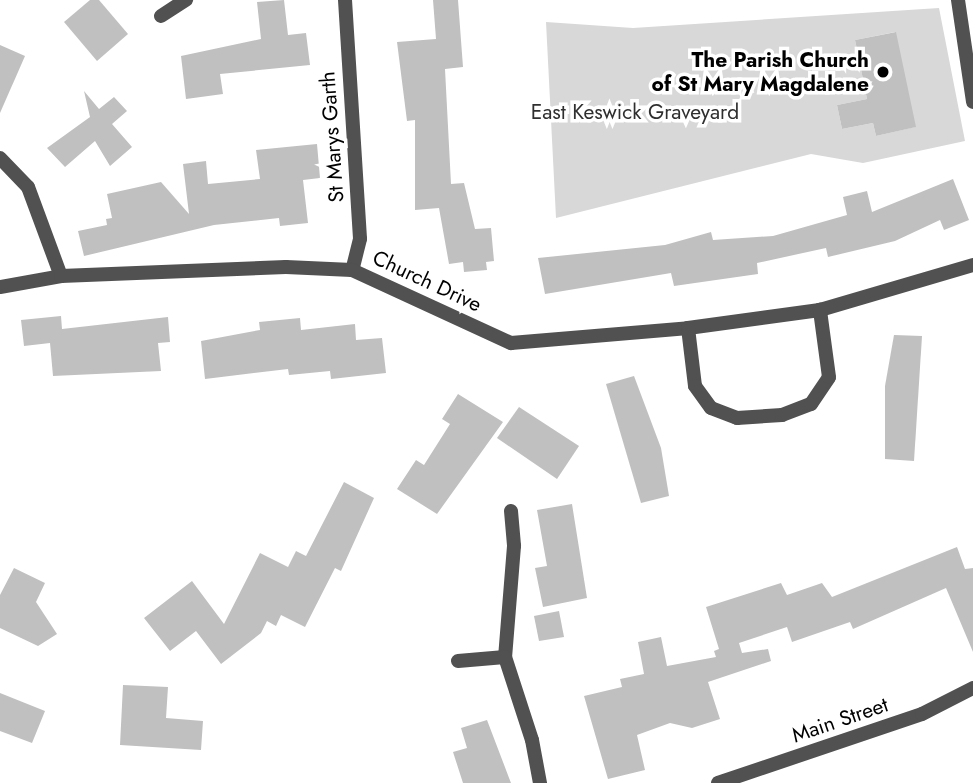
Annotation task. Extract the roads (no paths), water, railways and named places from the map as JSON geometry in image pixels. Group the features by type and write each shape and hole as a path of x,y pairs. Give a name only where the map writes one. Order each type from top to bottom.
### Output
{"street":[{"path":"160,16 186,0"},
{"name":"St Marys Garth","path":"345,0 360,240 352,270"},
{"path":"958,0 973,102"},
{"path":"0,158 28,187 61,276"},
{"name":"Church Drive","path":"0,287 61,276 286,267 352,270 511,343 688,328 820,310 973,265"},
{"path":"688,328 695,386 711,408 737,418 782,415 811,404 829,377 820,310"},
{"path":"511,511 514,546 505,656 532,740 540,783"},
{"path":"458,661 505,656"},
{"name":"Main Street","path":"718,783 922,714 973,688"}],"place":[{"name":"The Parish Church of St Mary Magdalene","path":"883,72"}],"park label":[{"name":"East Keswick Graveyard","path":"635,112"}]}
